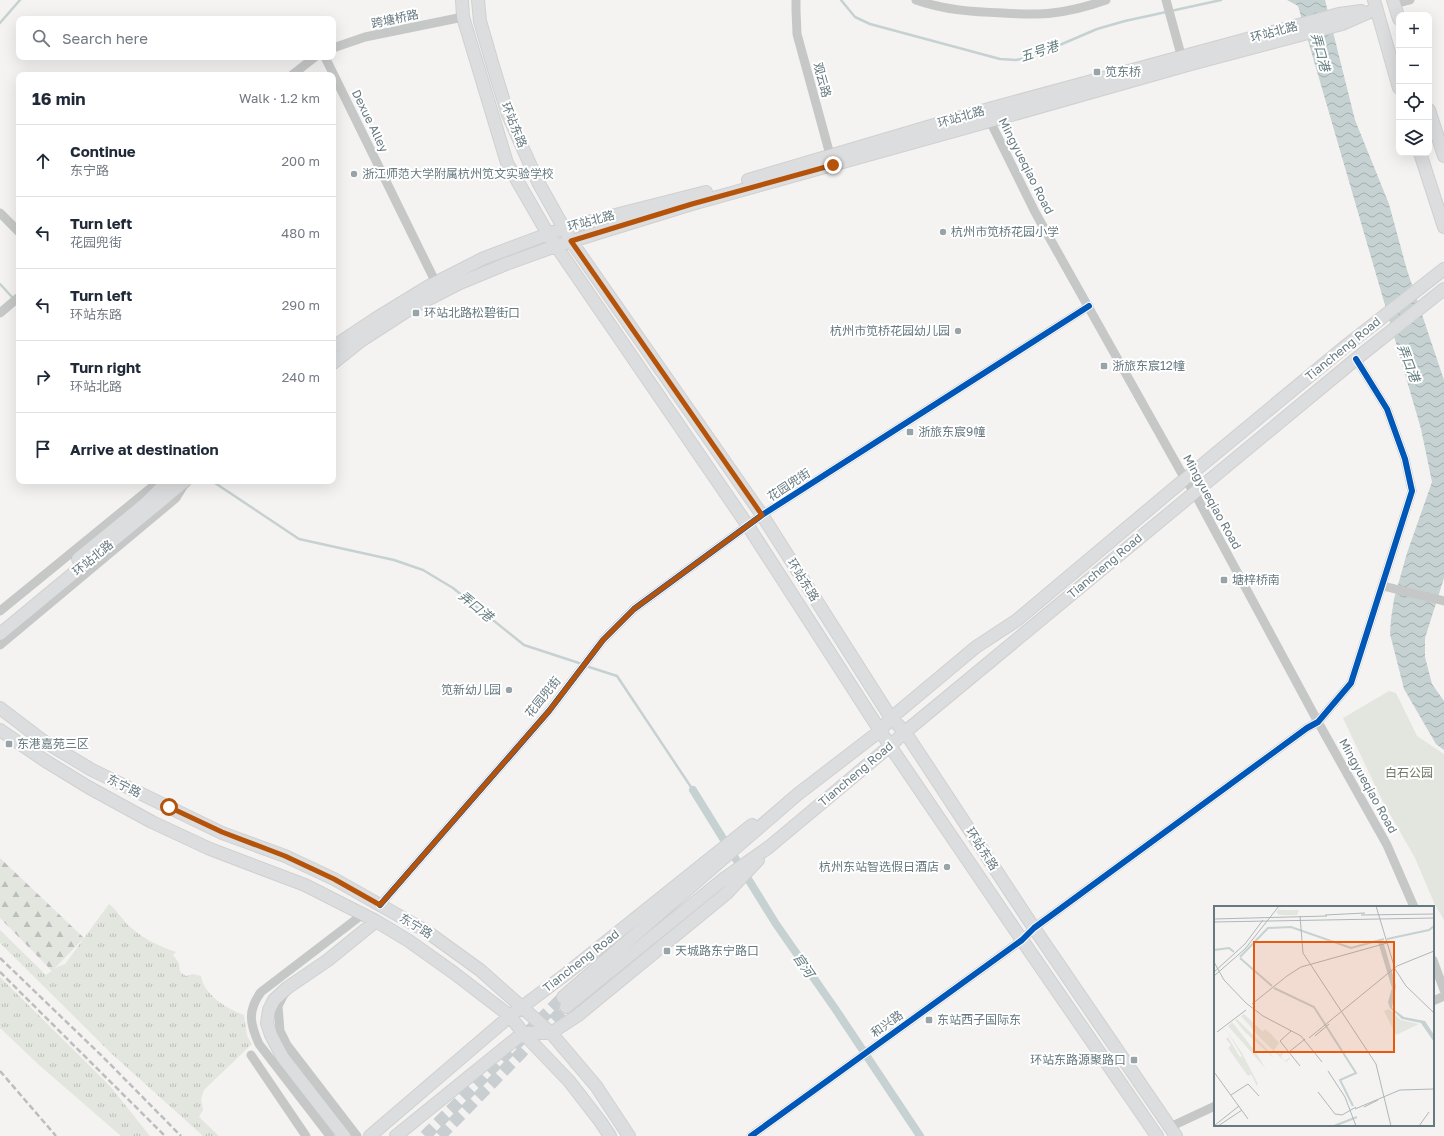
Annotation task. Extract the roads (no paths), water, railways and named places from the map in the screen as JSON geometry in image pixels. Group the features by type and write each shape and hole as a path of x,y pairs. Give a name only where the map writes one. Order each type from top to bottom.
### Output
{"main road":[{"name":"环站东路","path":"462,0 463,17 507,163 548,234 748,526 890,746 1157,1136"},
{"name":"环站东路","path":"478,0 480,21 492,66 508,115 538,182 571,241 762,515 891,718 905,732 1034,928 1173,1132"},
{"path":"1393,2 1397,12"},
{"name":"环站北路","path":"336,360 362,340 413,307 467,280 556,246 832,160 985,110 1182,57 1293,32 1340,19 1375,5"},
{"path":"1375,5 1398,84"},
{"name":"环站北路","path":"336,345 375,319 436,283 484,258 564,228 990,121 1182,57"},
{"path":"1432,119 1444,156"},
{"path":"1421,156 1444,227"},
{"name":"Tiancheng Road","path":"370,1136 510,1016 716,859 742,837 880,731 891,718 976,647 1017,620 1377,321 1444,270"},
{"name":"Tiancheng Road","path":"550,1033 577,1016 730,881 754,857 769,847 1194,492 1444,288"},
{"name":"环站北路","path":"0,624 145,504 165,484"},
{"name":"环站北路","path":"0,634 181,484"},
{"name":"东宁路","path":"0,708 42,740 92,770 222,832 285,856 334,879 426,931 480,970 550,1033 596,1086 629,1136"},
{"name":"东宁路","path":"0,730 44,760 88,787 152,822 210,849 305,885 363,914 409,941 510,1016 522,1033 569,1081 610,1136"},
{"name":"Tiancheng Road","path":"716,859 565,1002 730,881 747,873 769,847"},
{"path":"344,1136 283,1058 271,1035 267,1023 268,1010 274,1000 287,988 328,960 376,921"},
{"path":"396,1136 522,1033 550,1033"}],"street":[{"name":"观云路","path":"796,0 797,34 832,160"},
{"path":"916,0 927,4 961,11 1023,14 1052,13 1106,0"},
{"path":"1166,0 1182,57"},
{"path":"1393,2 1410,0"},
{"name":"跨塘桥路","path":"336,47 365,37 463,17"},
{"path":"296,72 311,60"},
{"name":"Dexue Alley","path":"326,60 332,72"},
{"name":"Dexue Alley","path":"336,79 436,283"},
{"name":"Mingyueqiao Road","path":"985,110 1035,212 1185,479 1194,492 1318,722 1387,845 1414,906"},
{"path":"0,213 16,229"},
{"path":"1,312 16,300"},
{"name":"花园兜街","path":"380,905 549,711 603,640 634,609 762,515 1089,306"},
{"name":"和兴路","path":"750,1136 1022,940 1034,928 1307,728 1318,722 1351,683 1412,491 1405,459 1387,409 1356,360"},
{"path":"0,611 158,484"},
{"path":"0,645 176,498 183,484"},
{"path":"1383,586 1394,587 1444,601"},
{"path":"330,1136 259,1044 252,1030 251,1015 254,1002 261,992 363,914"},
{"path":"1434,963 1444,990"},
{"path":"287,988 278,1006 280,1031 287,1045 357,1136"},
{"path":"1434,1001 1444,996"},
{"path":"251,1055 306,1136"},
{"path":"1173,1132 1214,1107"}],"water":[{"path":"1287,0 1325,0 1355,120 1389,204 1407,270 1444,380 1444,578 1425,638 1425,657 1432,684 1444,701 1444,750 1436,744 1404,689 1390,634 1394,599 1407,553 1432,482 1421,429 1298,6"}],"waterway":[{"path":"0,23 20,0"},
{"name":"五号港","path":"841,0 855,17 870,24 1000,59 1016,60 1034,56 1097,29 1125,21 1221,0"},
{"name":"弄口港","path":"0,284 13,298"},
{"name":"弄口港","path":"216,484 299,539 394,560 423,570 453,588 524,645 582,664"},
{"name":"弄口港","path":"586,666 617,676 693,790"},
{"name":"官河","path":"693,790 776,924 836,1010 920,1136"}],"tunnel":[{"path":"425,1136 563,997"},
{"path":"440,1136 566,1007"}],"railway":[{"path":"0,958 103,1057 181,1136"},
{"path":"0,972 165,1136"},
{"path":"0,1071 56,1136"}],"place":[{"name":"笕东桥","path":"1097,72"},
{"name":"浙江师范大学附属杭州笕文实验学校","path":"354,174"},
{"name":"杭州市笕桥花园小学","path":"943,232"},
{"name":"环站北路松碧街口","path":"416,313"},
{"name":"杭州市笕桥花园幼儿园","path":"958,331"},
{"name":"浙旅东宸12幢","path":"1104,366"},
{"name":"浙旅东宸9幢","path":"910,432"},
{"name":"塘梓桥南","path":"1224,580"},
{"name":"笕新幼儿园","path":"509,690"},
{"name":"东港嘉苑三区","path":"9,744"},
{"name":"杭州东站智选假日酒店","path":"947,867"},
{"name":"天城路东宁路口","path":"667,951"},
{"name":"东站西子国际东","path":"929,1020"},
{"name":"环站东路源聚路口","path":"1134,1060"}],"park label":[{"name":"白石公园","path":"1409,773"}]}
